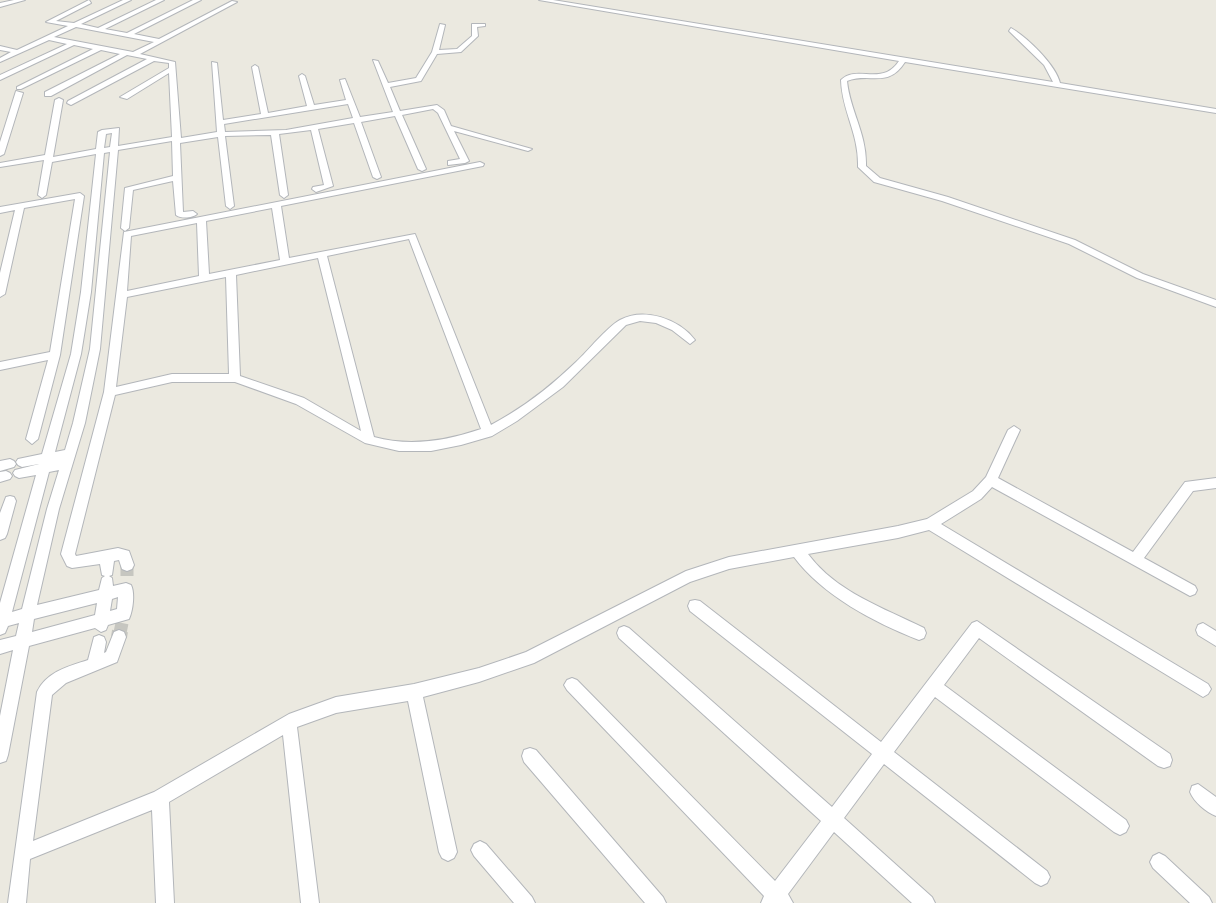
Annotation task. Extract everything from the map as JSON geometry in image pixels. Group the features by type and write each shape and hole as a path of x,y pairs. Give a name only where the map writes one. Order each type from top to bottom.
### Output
{"street":[{"path":"0,5 22,0"},
{"path":"55,19 78,0"},
{"path":"0,60 128,0"},
{"path":"100,29 161,0"},
{"path":"127,35 198,0"},
{"path":"542,0 1216,111"},
{"path":"566,4 574,0"},
{"path":"89,2 49,22 160,41"},
{"path":"48,94 160,41 234,2"},
{"path":"386,86 419,80 435,52 442,25"},
{"path":"435,52 459,51 474,36 474,25 483,25"},
{"path":"1011,30 1050,68 1058,79 1057,85"},
{"path":"0,165 49,157 101,151 177,140 220,134 275,133 314,128 434,107 441,112 465,161 179,214 177,140 172,62 48,38"},
{"path":"0,78 73,43"},
{"path":"0,48 19,52"},
{"path":"0,154 19,91 100,48"},
{"path":"71,103 154,58"},
{"path":"375,61 422,169"},
{"path":"902,61 895,73 889,76 848,77 844,80 863,144 861,167 867,174 877,180 945,199 1072,242 1140,276 1216,303"},
{"path":"214,63 220,134 230,206"},
{"path":"416,64 421,77"},
{"path":"255,67 265,116"},
{"path":"124,97 173,68"},
{"path":"302,76 311,108"},
{"path":"343,80 377,177"},
{"path":"42,195 59,100"},
{"path":"219,123 351,101"},
{"path":"448,127 528,149"},
{"path":"314,128 329,186"},
{"path":"0,756 28,614 53,509 69,459 94,350 107,245 116,130 102,132 91,249 76,354 1,625"},
{"path":"275,133 284,195"},
{"path":"500,140 507,154"},
{"path":"126,577 106,576 80,562 72,562 68,555 110,392 123,295 127,234 480,164"},
{"path":"125,228 129,188 178,177"},
{"path":"97,193 112,191"},
{"path":"0,210 80,196 55,355 32,439"},
{"path":"276,204 285,261"},
{"path":"0,294 21,206"},
{"path":"201,219 204,278"},
{"path":"123,295 412,236 488,433"},
{"path":"91,249 107,245"},
{"path":"322,254 369,440"},
{"path":"231,272 235,378"},
{"path":"110,392 172,378 235,378 302,401 341,428 369,440 397,447 425,447 466,441 488,433 524,412 622,323 632,318 654,319 669,324 690,340"},
{"path":"76,354 94,350"},
{"path":"0,366 55,355"},
{"path":"22,854 160,798 289,722 336,705 414,692 478,675 529,658 686,578 729,563 798,552 930,524 963,505 991,480 1014,430"},
{"path":"10,470 69,459"},
{"path":"991,480 1190,590"},
{"path":"1135,560 1189,486 1216,483"},
{"path":"0,534 10,501"},
{"path":"930,524 1203,690"},
{"path":"798,552 807,567 826,584 919,633"},
{"path":"1,625 106,576 123,553 126,577 122,624 112,657 61,676 50,684 45,692 17,903"},
{"path":"94,665 101,630 106,576"},
{"path":"695,606 1041,877"},
{"path":"0,647 23,641 101,630 122,624"},
{"path":"572,685 777,900 833,820 977,628 1164,760"},
{"path":"1203,630 1216,639"},
{"path":"624,633 926,903"},
{"path":"933,686 1120,826"},
{"path":"414,692 448,852"},
{"path":"289,722 310,903"},
{"path":"530,756 657,903"},
{"path":"1198,792 1216,808"},
{"path":"160,798 165,903"},
{"path":"480,850 526,903"},
{"path":"1159,862 1203,903"}],"tunnel":[{"path":"127,565 127,576"},
{"path":"120,633 122,623"},
{"path":"119,637 120,631"}]}
